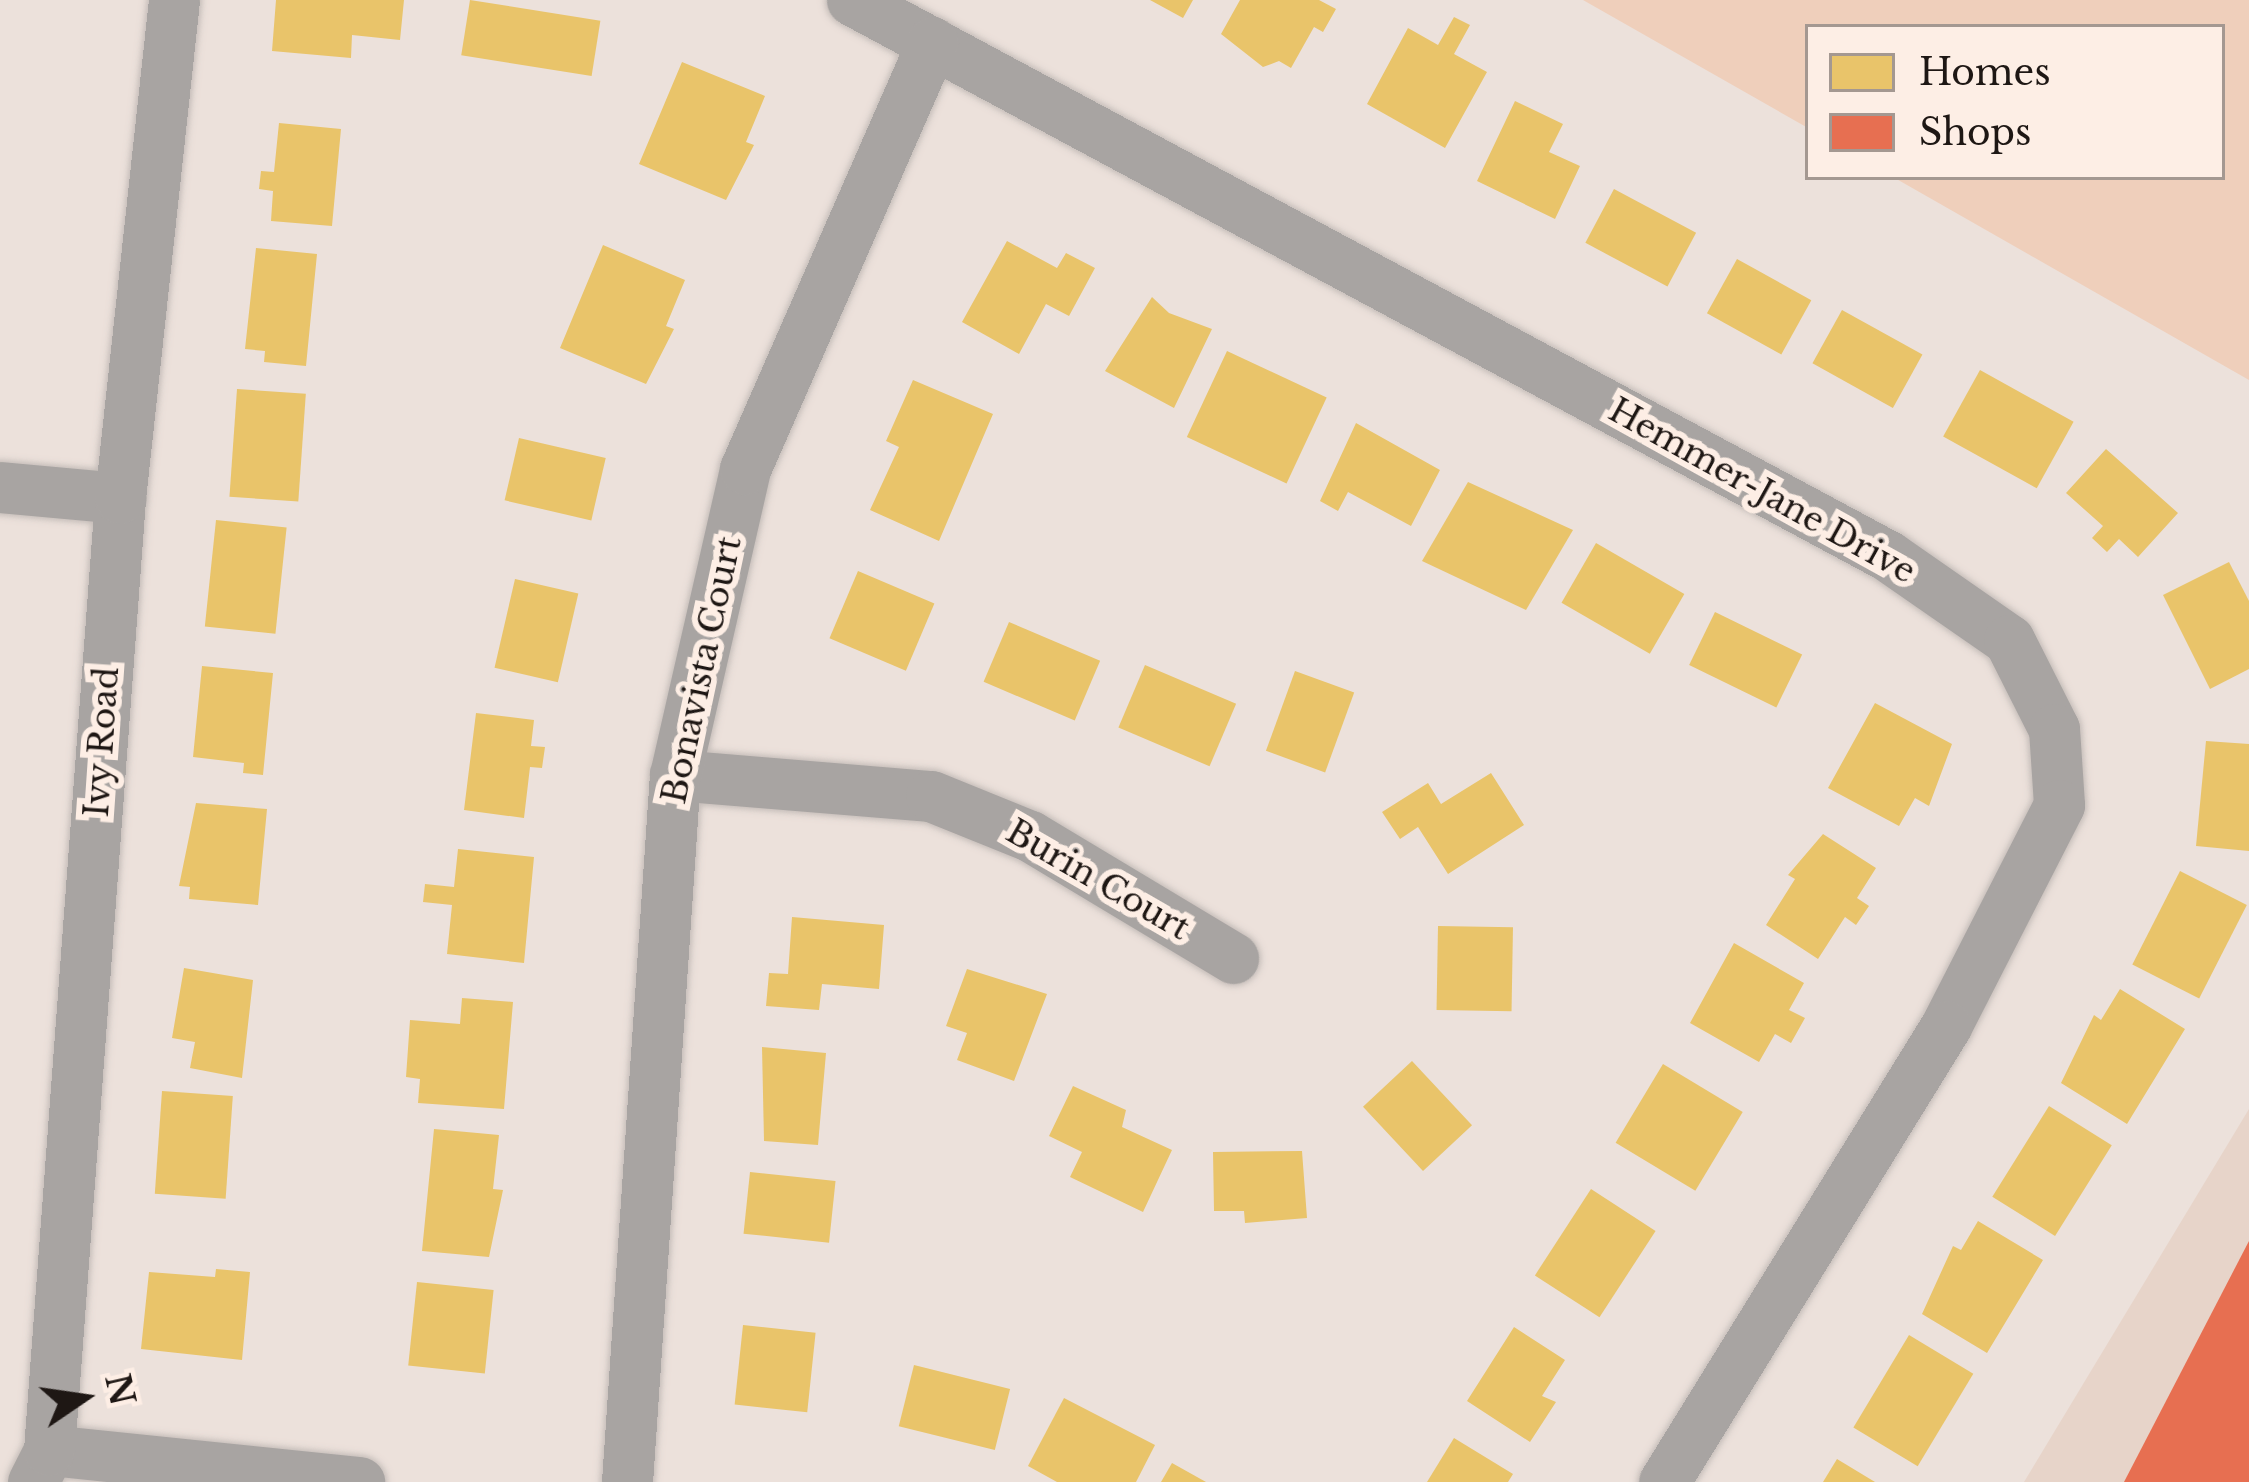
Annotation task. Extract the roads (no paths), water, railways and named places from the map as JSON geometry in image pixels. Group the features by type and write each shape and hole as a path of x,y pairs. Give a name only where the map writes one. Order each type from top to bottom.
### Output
{"street":[{"name":"Ivy Road","path":"41,1466 120,498 174,0"},
{"name":"Hemmer-Jane Drive","path":"852,0 1888,556 2009,640 2054,729 2059,805 1946,1026 1664,1482"},
{"name":"Bonavista Court","path":"627,1482 674,775 745,470 932,42"},
{"path":"0,487 120,498"},
{"name":"Burin Court","path":"674,775 931,796 1030,836 1233,958"},
{"path":"41,1466 359,1482"}]}
